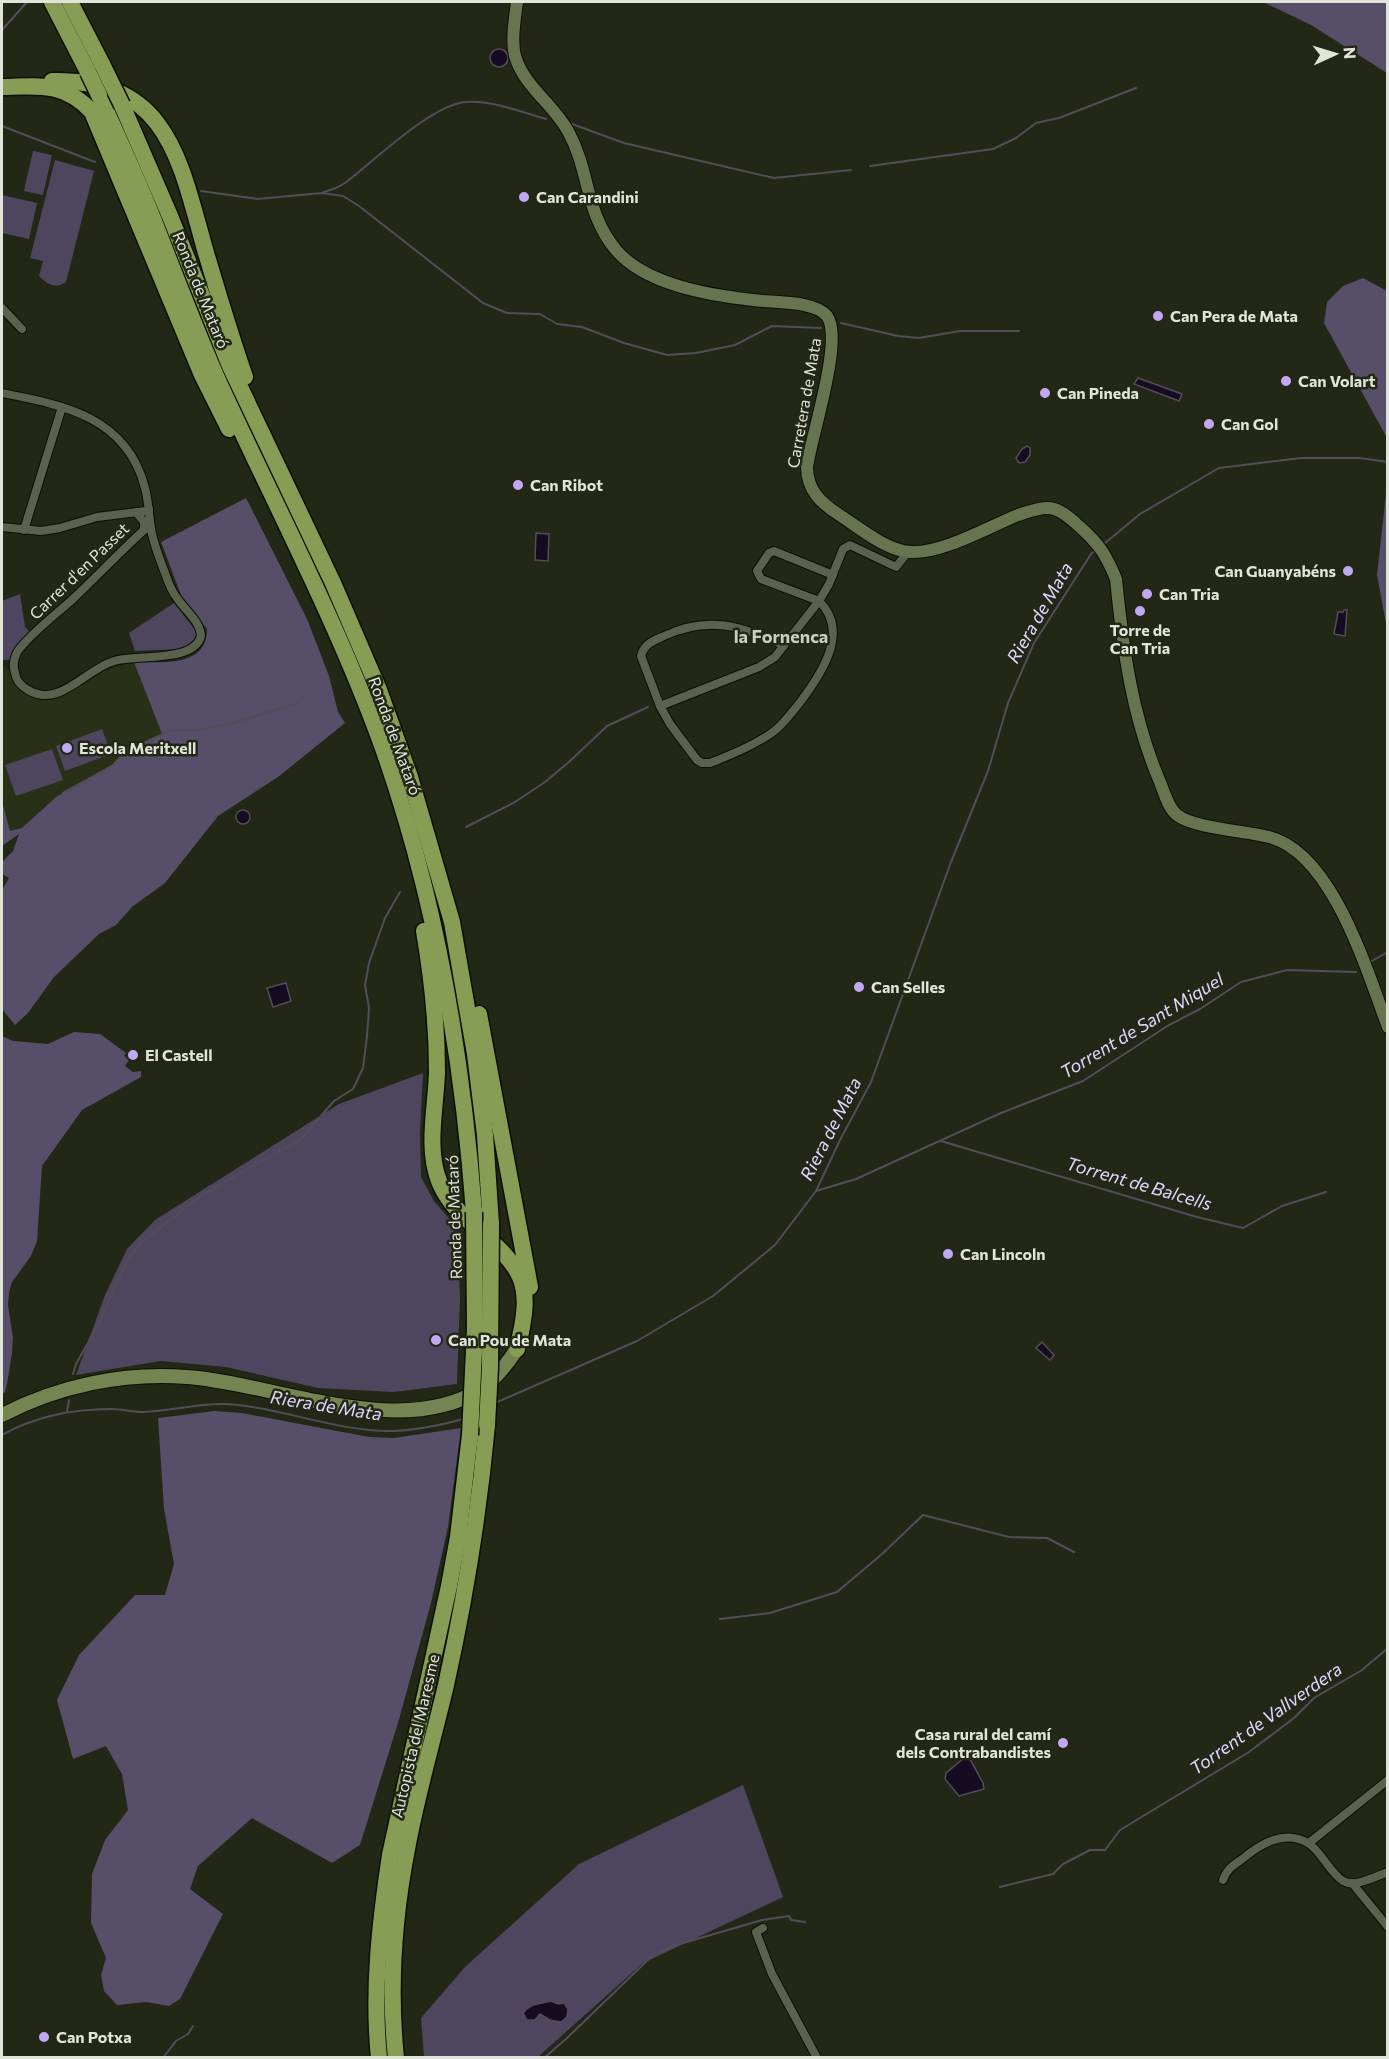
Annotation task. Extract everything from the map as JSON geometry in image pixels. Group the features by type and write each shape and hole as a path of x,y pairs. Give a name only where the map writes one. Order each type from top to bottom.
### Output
{"highway":[{"path":"52,2 72,22 95,69"},
{"path":"70,2 72,22"},
{"name":"Ronda de Mataró","path":"95,69 99,95 153,218 215,372 364,699 400,800 417,856 446,982 463,1092 474,1212 475,1329 470,1435"},
{"name":"Ronda de Mataró","path":"95,69 122,105 170,216 230,366 333,583 379,690 423,819 452,922 475,1054 485,1134 491,1224 491,1348 487,1425"},
{"path":"2,82 58,81 103,86 132,99 156,121 174,149 182,171 231,337 264,435"},
{"path":"2,87 53,88 75,97 92,112 202,375 282,535 315,588"},
{"path":"400,800 401,826 422,913 432,988 436,1072 433,1148 437,1175 447,1198 462,1215 507,1255 519,1274 526,1301 524,1324 517,1349"},
{"path":"452,922 461,934 530,1280 531,1313 523,1342 517,1349"},
{"name":"Autopista del Maresme","path":"396,2058 395,1964 400,1896 407,1850 467,1584 477,1519 487,1425"},
{"name":"Autopista del Maresme","path":"379,2058 380,1929 390,1855 451,1576 470,1435"}],"main road":[{"path":"2,1415 41,1397 84,1384 121,1378 163,1376 224,1382 329,1405 373,1409 428,1407 451,1403 481,1389 500,1372 517,1349"}],"street":[{"name":"Carretera de Mata","path":"517,2 514,45 519,66 559,117 570,135 596,220 617,252 639,270 660,280 738,298 805,305 818,309 827,317 833,343 808,456 809,484 816,496 832,510 894,548 908,552"},
{"path":"2,308 22,329"},
{"path":"2,393 62,407 91,418 122,443 139,470 149,509 148,530"},
{"path":"24,530 62,407"},
{"path":"660,706 768,663 819,601 833,575 843,549 850,545 896,567 908,552 923,552 966,538 1031,511 1050,508 1067,516 1091,537 1106,555 1116,579 1123,648 1138,723 1150,760 1175,814 1189,822 1273,838 1287,843 1301,854 1332,893 1352,933 1388,1028"},
{"path":"2,527 51,530 97,517 149,509"},
{"path":"136,512 148,530"},
{"name":"Carrer d'en Passet","path":"148,530 171,589 201,631 200,642 183,653 129,657 106,663 86,674 63,692 38,695 24,687 18,681 14,667 20,648 77,596 116,555 148,530"},
{"path":"783,645 741,628 697,625 675,630 646,645 643,649 642,656 660,706 681,740 697,760 710,763 722,759 773,732 819,675 830,651 833,626 825,607 819,601 760,579 757,571 769,553 774,551 833,575"},
{"path":"1309,1844 1388,1779"},
{"path":"1223,1880 1226,1870 1257,1846 1288,1837 1309,1844 1343,1881 1352,1883 1388,1872"},
{"path":"1352,1883 1388,1927"},
{"path":"763,1928 756,1932 772,1974 817,2058"}],"shaded area":[{"path":"1263,2 1387,2 1387,73 1311,25"},
{"path":"499,49 505,52 508,58 505,64 499,67 493,64 490,58 493,52"},
{"path":"33,151 52,155 43,195 24,191"},
{"path":"55,160 94,171 66,282 55,286 39,276 43,261 30,258"},
{"path":"2,195 37,203 29,239 2,233"},
{"path":"1363,278 1387,291 1387,438 1324,323 1327,302 1343,286"},
{"path":"1138,378 1182,394 1179,401 1134,384"},
{"path":"1027,446 1030,448 1030,455 1025,462 1019,463 1016,458"},
{"path":"1387,485 1388,629 1377,575"},
{"path":"246,498 307,619 329,676 338,712 345,723 278,777 218,816 165,883 132,907 116,925 99,934 54,977 28,1013 15,1025 2,1009 2,890 9,878 2,874 2,862 13,851 19,834 2,846 2,801 10,831 22,828 56,797 112,766 125,752 162,734 134,662 169,662 191,657 205,642 207,629 181,595 161,542"},
{"path":"536,533 549,534 548,561 535,560"},
{"path":"20,594 25,627 30,632 15,647 10,660 2,660 2,601"},
{"path":"174,603 196,631 197,635 191,646 181,649 135,651 129,633"},
{"path":"1347,610 1345,636 1334,634 1338,612"},
{"name":"Escola Meritxell","path":"134,662 162,734 125,752 112,766 70,788 43,808 22,828 10,832 2,801 2,665 11,672 15,684 35,697 47,700 69,693 104,671"},
{"path":"102,729 111,754 65,771 56,746"},
{"path":"52,749 63,780 16,796 5,765"},
{"path":"243,810 248,812 250,817 248,822 243,824 238,822 236,817 238,812"},
{"path":"286,983 291,1001 273,1007 267,988"},
{"path":"74,1032 100,1034 126,1053 124,1056 129,1060 125,1066 133,1072 141,1071 141,1077 82,1110 42,1166 37,1241 31,1256 12,1282 9,1293 12,1353 7,1384 2,1394 2,1036 13,1041 48,1044"},
{"path":"423,1073 420,1133 421,1177 434,1201 457,1228 460,1298 457,1384 394,1392 318,1388 226,1367 161,1361 76,1375 105,1295 127,1249 155,1220 339,1104"},
{"path":"1042,1342 1054,1355 1050,1360 1036,1348"},
{"path":"214,1411 242,1413 369,1437 394,1438 461,1428 448,1527 431,1603 398,1723 360,1845 332,1863 252,1818 198,1866 190,1889 223,1914 180,1999 169,2006 146,2002 117,2005 104,1991 101,1975 106,1958 91,1923 92,1874 105,1840 128,1810 122,1774 106,1746 73,1759 57,1700 79,1655 135,1595 165,1595 174,1564 164,1509 158,1418"},
{"path":"963,1759 971,1761 984,1789 959,1796 945,1779 946,1773"},
{"path":"743,1785 783,1897 643,1963 538,2057 424,2057 421,2018 465,1967 579,1864"},
{"path":"551,2001 558,2004 564,2003 568,2009 567,2017 561,2022 550,2020 540,2014 535,2020 527,2020 523,2013 526,2010"}],"waterway":[{"path":"2,30 27,2"},
{"path":"870,166 993,149 1016,138 1036,123 1059,118 1136,88"},
{"path":"324,192 345,183 403,135 452,105 466,102 486,103 546,119"},
{"path":"572,124 624,143 774,178 851,170"},
{"path":"2,126 95,162"},
{"path":"201,191 257,199 322,193 343,196 483,303 507,313 540,314 557,324 582,327 624,343 667,355 696,353 735,345 772,326 821,328"},
{"path":"841,323 898,336 919,338 960,331 1019,331"},
{"name":"Riera de Mata","path":"1104,544 1140,514 1219,468 1301,458 1360,458 1388,462"},
{"name":"Riera de Mata","path":"495,1403 637,1341 713,1296 775,1245 816,1191 871,1082 951,862 988,771 1008,703 1034,643 1091,554 1097,549"},
{"path":"63,793 112,766 125,752 171,730 197,730 230,724 298,703"},
{"path":"466,827 515,802 545,782 607,726 648,707"},
{"path":"73,1374 128,1259 143,1241 202,1195 301,1139 334,1101 353,1089 363,1068 369,1008 365,985 369,963 385,918 400,892"},
{"name":"Torrent de Sant Miquel","path":"1370,962 1388,952"},
{"name":"Torrent de Sant Miquel","path":"816,1191 856,1179 1001,1113 1083,1081 1241,982 1287,970 1356,972"},
{"name":"Torrent de Balcells","path":"941,1141 1197,1217 1243,1228 1282,1206 1326,1192"},
{"path":"67,1411 69,1400"},
{"name":"Riera de Mata","path":"2,1435 41,1418 68,1412 111,1409 143,1412 214,1404 254,1407 337,1425 381,1431 417,1429 463,1419"},
{"path":"720,1619 770,1613 837,1592 923,1515 1009,1537 1047,1538 1074,1552"},
{"name":"Torrent de Vallverdera","path":"1000,1887 1053,1874 1063,1864 1090,1850 1105,1850 1120,1830 1249,1752 1294,1718 1314,1698 1362,1670 1388,1648"},
{"name":"Torrent de Vallverdera","path":"544,2058 653,1955 673,1946 762,1920 789,1916 791,1920 805,1922"},
{"path":"163,2058 176,2041 188,2034 193,2026"}],"place":[{"name":"Can Carandini","path":"524,197"},
{"name":"Can Pera de Mata","path":"1158,316"},
{"name":"Can Volart","path":"1286,381"},
{"name":"Can Pineda","path":"1045,393"},
{"name":"Can Gol","path":"1209,424"},
{"name":"Can Ribot","path":"518,485"},
{"name":"Can Guanyabéns","path":"1348,571"},
{"name":"Can Tria","path":"1147,594"},
{"name":"Torre de Can Tria","path":"1140,611"},
{"name":"Escola Meritxell","path":"67,748"},
{"name":"Can Selles","path":"859,987"},
{"name":"El Castell","path":"133,1055"},
{"name":"Can Lincoln","path":"948,1254"},
{"name":"Can Pou de Mata","path":"436,1340"},
{"name":"Casa rural del camí dels Contrabandistes","path":"1063,1743"},
{"name":"Can Potxa","path":"44,2037"}],"district":[{"name":"la Fornenca","path":"781,637"}]}
